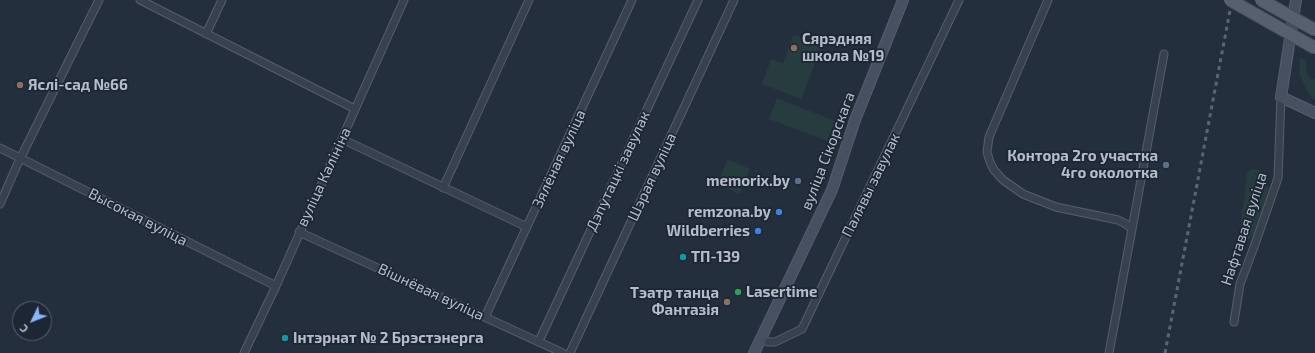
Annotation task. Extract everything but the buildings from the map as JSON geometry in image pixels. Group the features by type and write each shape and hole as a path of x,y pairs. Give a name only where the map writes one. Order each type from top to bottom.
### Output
{"main road":[{"path":"1230,0 1315,48"},
{"path":"1262,0 1315,30"}],"street":[{"path":"0,204 99,0"},
{"path":"140,0 356,109"},
{"path":"206,34 222,0"},
{"name":"вуліца Калініна","path":"244,353 276,286 404,0"},
{"path":"443,188 529,0"},
{"name":"Зялёная вуліца","path":"485,317 632,0"},
{"name":"Дэпутацкі завулак","path":"539,341 698,0"},
{"name":"Шэрая вуліца","path":"570,353 734,0"},
{"name":"вуліца Сікорскага","path":"754,353 832,190 855,120 903,0"},
{"name":"Палявы завулак","path":"761,339 768,342 775,342 802,329 959,0"},
{"path":"1048,0 989,137 987,152 990,162 994,170 1003,180 1023,194 1056,207 1118,220 1132,229"},
{"name":"Нафтавая вуліца","path":"1234,322 1240,284 1278,178 1281,97 1296,0"},
{"path":"1109,353 1164,54"},
{"path":"1281,97 1315,113"},
{"path":"342,139 527,227"},
{"name":"Высокая вуліца","path":"0,148 276,286"},
{"name":"Вішнёвая вуліца","path":"299,232 563,353"}],"green space":[{"path":"794,35 822,46 801,99 762,84 771,59 783,63"},
{"path":"1300,57 1306,61 1306,69 1309,77 1313,80 1315,77 1315,100 1308,93 1302,80 1299,71"},
{"path":"777,98 835,121 827,141 769,119"},
{"path":"728,159 750,169 739,194 717,184"},
{"path":"1256,169 1266,177 1268,191 1257,230 1250,239 1247,239 1243,238 1240,230 1247,174 1250,170"}],"railway":[{"path":"1165,353 1232,0"}],"place":[{"name":"Сярэдняя школа №19","path":"794,48"},
{"name":"Яслі-сад №66","path":"20,85"},
{"name":"Контора 2го участка 4го околотка","path":"1166,165"},
{"name":"memorix.by","path":"798,181"},
{"name":"remzona.by","path":"779,212"},
{"name":"Wildberries","path":"758,231"},
{"name":"ТП-139","path":"683,257"},
{"name":"Lasertime","path":"738,292"},
{"name":"Тэатр танца Фантазія","path":"727,302"},
{"name":"Інтэрнат № 2 Брэстэнерга","path":"285,338"}]}
